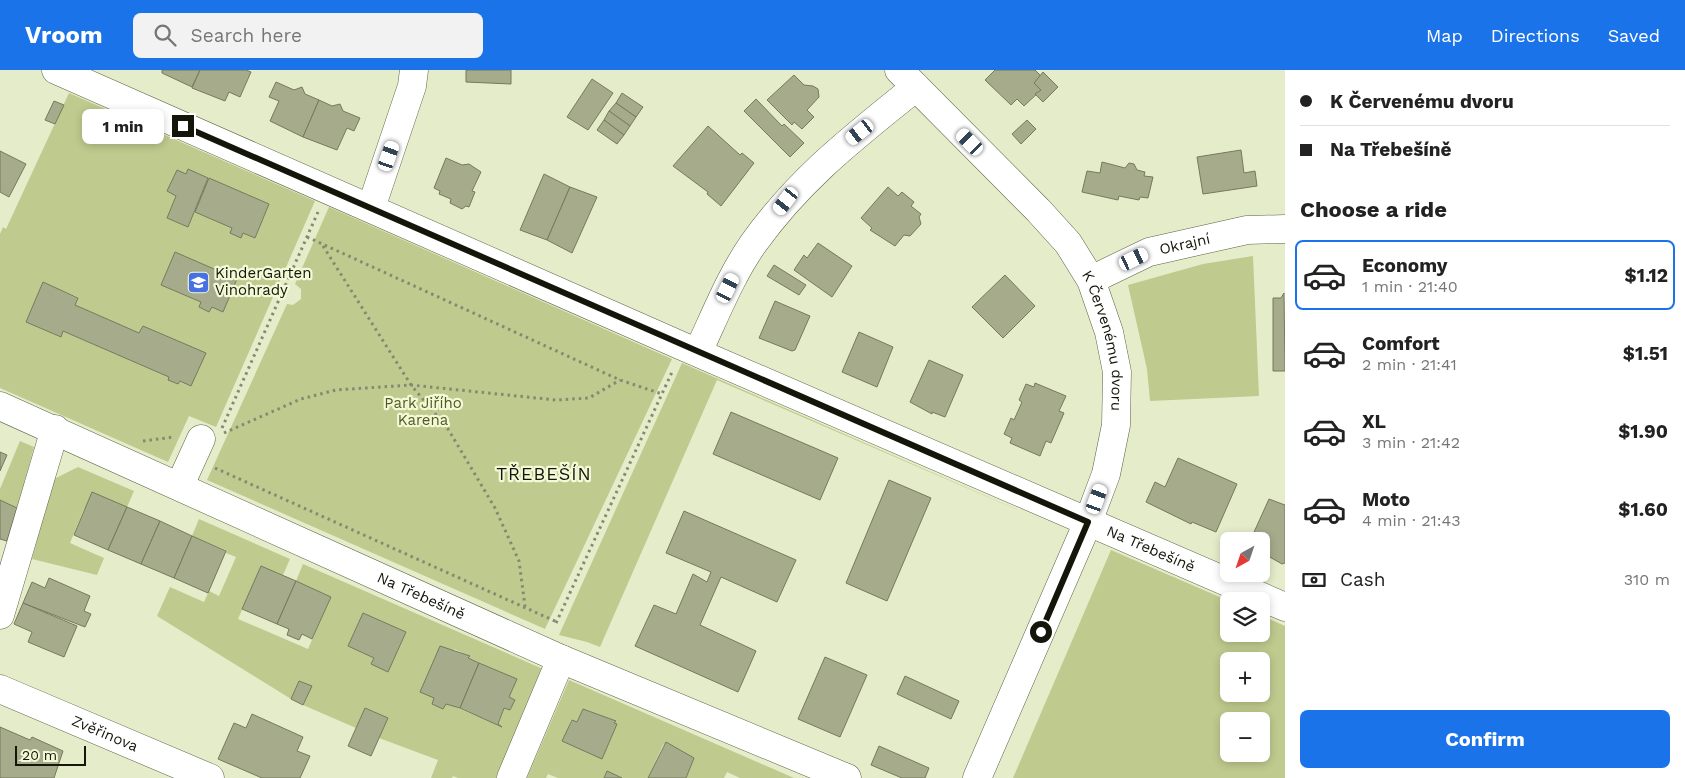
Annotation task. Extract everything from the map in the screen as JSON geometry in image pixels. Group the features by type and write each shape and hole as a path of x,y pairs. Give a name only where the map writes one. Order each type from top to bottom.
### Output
{"street":[{"name":"Na Třebešíně","path":"56,70 690,349 1285,607"},
{"path":"371,208 412,86 414,70"},
{"path":"690,349 752,245 786,201 908,79"},
{"name":"K Červenému dvoru","path":"908,79 1038,210 1068,243 1091,280 1109,332 1117,372 1117,407 1113,442 1106,474 1088,522 977,778"},
{"name":"Okrajní","path":"1091,280 1149,252 1247,230 1285,228"},
{"name":"Na Třebešíně","path":"0,406 55,429 552,654 847,778"},
{"path":"0,615 55,429"},
{"path":"180,486 197,449"},
{"path":"511,778 552,654"},
{"name":"Zvěřinova","path":"0,689 210,778"}],"path":[{"path":"328,190 219,435 301,399 336,390 410,385 556,400 589,398 620,380"},
{"path":"307,237 323,246 620,380 662,394"},
{"path":"323,246 410,385 448,429 495,508 519,561 525,606"},
{"path":"552,654 557,622 662,394 690,349"},
{"path":"110,454 126,444 180,437 197,449 557,622"}],"green space":[{"path":"69,93 315,201 216,427 189,416 168,462 0,388 0,234 3,227 6,229","holes":["188,169 208,178 188,227 167,218 176,196 168,191 177,170 186,174","209,178 269,204 255,238 243,233 241,238 231,233 232,228 195,212","175,252 237,279 223,312 212,307 209,312 199,307 201,302 161,285","43,283 78,297 75,305 139,333 143,326 205,353 191,386 180,381 178,384 168,380 169,377 63,331 60,337 26,322"]},
{"name":"Park Jiřího Karena","path":"329,207 672,359 545,629 207,480 287,304 293,305 301,299 301,289 295,284"},
{"path":"1253,256 1259,396 1150,401 1147,369 1128,285 1203,264"},
{"path":"682,363 1050,524 717,380 600,647 559,635"},
{"path":"20,441 34,447 17,508 0,500 0,489"},
{"path":"78,467 134,491 127,507 84,509 70,543 104,558 97,575 32,559 54,479"},
{"path":"199,519 290,559 283,575 261,567 238,619 308,649 331,597 296,581 303,564 543,669 496,778 458,778 453,776 452,778 431,778 438,760 379,738 388,718 365,708 356,728 303,705 311,686 299,681 291,699 157,616 170,587 204,602 209,591 219,596 236,557 226,553 226,550 192,536","holes":["363,613 406,632 388,671 371,664 374,658 348,646","454,649 469,656 468,658 517,679 509,697 515,700 510,710 504,708 498,725 451,705 446,704 443,709 432,704"]},
{"path":"1111,550 1220,597 1220,642 1270,642 1270,619 1285,626 1285,778 1013,778"},
{"path":"569,680 794,778 740,778 727,772 724,778 686,778 694,758 666,743 663,745 648,778 622,778 607,771 604,778 558,778 548,774 546,778 527,778","holes":["583,709 615,721 614,723 617,724 602,758 563,741 571,720 577,722"]}],"building":[{"path":"162,70 200,70 192,87 162,73"},
{"path":"200,70 246,70 251,72 240,97 229,92 225,101 192,88"},
{"path":"466,70 511,70 511,84 466,82"},
{"path":"995,70 1035,70 1041,76 1034,83 1041,90 1024,106 1017,99 1011,105 985,80"},
{"path":"1043,72 1058,87 1043,102 1035,94 1041,90 1034,83"},
{"path":"794,75 804,85 813,86 818,89 819,97 807,110 814,117 802,129 794,122 792,125 767,100"},
{"path":"592,79 613,93 588,130 567,117"},
{"path":"276,82 294,90 302,87 305,94 319,100 303,137 270,121 279,101 269,97"},
{"path":"622,93 643,107 636,117 616,103"},
{"path":"756,99 782,126 784,124 804,143 790,157 744,111"},
{"path":"319,100 332,106 340,104 343,111 360,118 354,131 347,128 337,150 303,137"},
{"path":"54,101 64,105 55,124 45,120"},
{"path":"616,103 636,117 630,126 609,111"},
{"path":"609,111 630,126 624,135 604,120"},
{"path":"604,120 624,135 617,144 597,130"},
{"path":"1027,120 1036,129 1021,144 1012,134"},
{"path":"708,126 740,155 742,153 754,163 721,206 707,194 708,192 673,166"},
{"path":"1241,150 1244,173 1255,171 1257,186 1203,194 1197,157"},
{"path":"0,151 26,164 9,197 0,192"},
{"path":"446,158 462,165 469,164 481,172 472,191 475,192 469,207 466,206 462,209 450,203 451,199 439,194 440,191 434,188"},
{"path":"1102,162 1125,168 1129,163 1134,164 1137,170 1145,172 1144,176 1153,177 1148,198 1140,197 1139,200 1119,196 1118,200 1082,192 1087,171 1100,173"},
{"path":"188,169 208,178 188,227 167,218 176,196 167,191 177,170 186,174"},
{"path":"544,174 570,187 547,240 520,230"},
{"path":"209,178 269,204 255,238 243,233 241,238 230,233 232,228 195,212"},
{"path":"570,187 597,197 572,253 547,240"},
{"path":"888,187 898,196 902,192 914,202 911,206 921,214 919,217 921,224 910,236 904,235 895,246 870,230 872,228 861,218"},
{"path":"818,243 852,266 832,297 794,270 804,255 807,258"},
{"name":"KinderGarten Vinohrady","path":"175,252 237,279 223,312 212,307 209,312 199,307 201,302 161,285"},
{"path":"774,265 806,285 799,295 767,276"},
{"path":"1005,275 1035,306 1003,338 972,307"},
{"path":"43,282 78,298 75,305 139,333 143,326 206,353 191,386 180,381 178,384 168,380 169,377 63,331 61,337 26,322"},
{"path":"1284,293 1285,371 1273,371 1273,298 1281,298"},
{"path":"775,301 810,316 795,350 792,351 759,338"},
{"path":"859,332 893,347 877,387 842,372"},
{"path":"929,360 963,375 945,417 932,412 932,414 910,402"},
{"path":"1035,383 1066,396 1059,411 1064,413 1051,443 1046,441 1040,456 1010,443 1012,438 1004,434 1011,418 1014,420 1022,402 1019,400 1026,384 1034,387"},
{"path":"731,412 838,458 820,500 713,454"},
{"path":"0,452 7,455 0,471"},
{"path":"1178,458 1237,484 1216,532 1192,522 1191,524 1146,502 1155,482 1165,487"},
{"path":"889,480 931,498 887,601 846,583"},
{"path":"92,492 127,507 108,550 74,535"},
{"path":"1269,499 1285,505 1285,563 1282,564 1270,557 1270,532 1254,532"},
{"path":"0,500 17,508 7,541 0,539"},
{"path":"127,507 160,521 141,564 108,550"},
{"path":"684,511 796,560 777,602 721,577 700,625 756,651 738,692 635,646 654,605 676,614 693,574 707,582 711,572 666,553"},
{"path":"160,521 192,536 174,578 141,564"},
{"path":"192,536 226,551 208,593 174,578"},
{"path":"261,566 296,581 277,624 242,609"},
{"path":"49,578 90,596 84,611 91,614 85,627 23,603 32,582 45,588"},
{"path":"296,581 331,597 312,639 302,634 299,640 287,635 289,629 277,624"},
{"path":"23,603 77,626 64,657 28,642 32,632 14,624"},
{"path":"363,613 406,632 388,672 371,664 374,658 348,646"},
{"path":"440,646 470,656 468,658 479,663 460,708 446,704 443,709 432,704 434,698 420,692"},
{"path":"825,657 867,675 840,737 798,719"},
{"path":"479,663 517,679 509,697 515,700 510,710 504,708 498,724 502,727 460,708"},
{"path":"905,676 959,701 951,719 897,694"},
{"path":"299,681 312,686 303,705 291,699"},
{"path":"365,708 388,718 371,756 348,746"},
{"path":"583,709 616,721 614,723 617,724 602,759 562,741 572,720 577,722"},
{"path":"252,714 303,737 297,751 310,756 300,778 262,778 218,759 234,723 246,728"},
{"path":"0,727 30,740 32,737 63,751 54,778 0,778"},
{"path":"666,742 694,758 686,778 648,778"},
{"path":"879,746 929,768 925,778 902,778 871,765"},
{"path":"607,771 622,778 604,778"}],"place":[{"name":"KinderGarten Vinohrady","path":"199,282"}],"district":[{"name":"TŘEBEŠÍN","path":"544,473"}],"route":[{"path":"183,126 682,346 1088,522 1041,632"}]}
